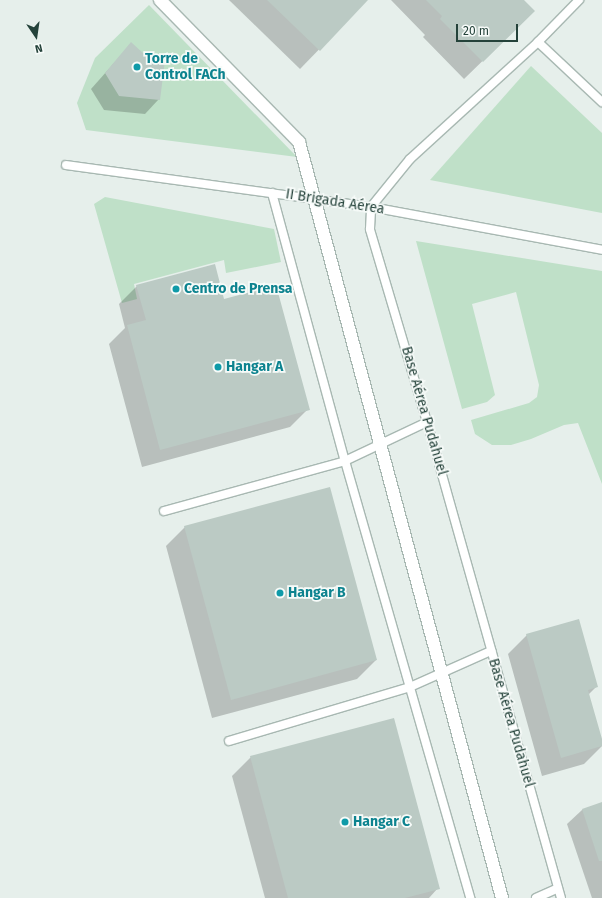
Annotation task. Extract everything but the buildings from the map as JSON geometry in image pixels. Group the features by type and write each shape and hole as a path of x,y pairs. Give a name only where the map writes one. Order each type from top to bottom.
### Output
{"street":[{"path":"160,0 299,142 502,898"}],"lane":[{"path":"371,207 410,159 538,42 579,0"},
{"path":"538,42 602,102"},
{"name":"II Brigada Aérea","path":"66,164 371,207 602,250"},
{"path":"272,192 345,461 470,898"},
{"name":"Base Aérea Pudahuel","path":"371,207 370,229 428,422 561,898"},
{"path":"164,511 345,461 428,422"},
{"path":"229,741 410,687 491,651"},
{"path":"536,898 558,888"}],"green space":[{"path":"149,5 297,157 86,130 77,103 95,58"},
{"path":"531,66 602,133 602,213 430,180"},
{"path":"105,197 274,229 281,262 226,273 224,260 134,284 137,299 122,303 94,204"},
{"path":"416,241 602,271 602,484 578,423 564,425 531,439 511,445 492,445 475,434 471,420 529,403 537,397 539,385 516,292 472,304 495,395 487,402 462,409"}],"place":[{"name":"Torre de Control FACh","path":"137,67"},
{"name":"Centro de Prensa","path":"176,289"},
{"name":"Hangar A","path":"218,367"},
{"name":"Hangar B","path":"280,593"},
{"name":"Hangar C","path":"345,822"}]}
